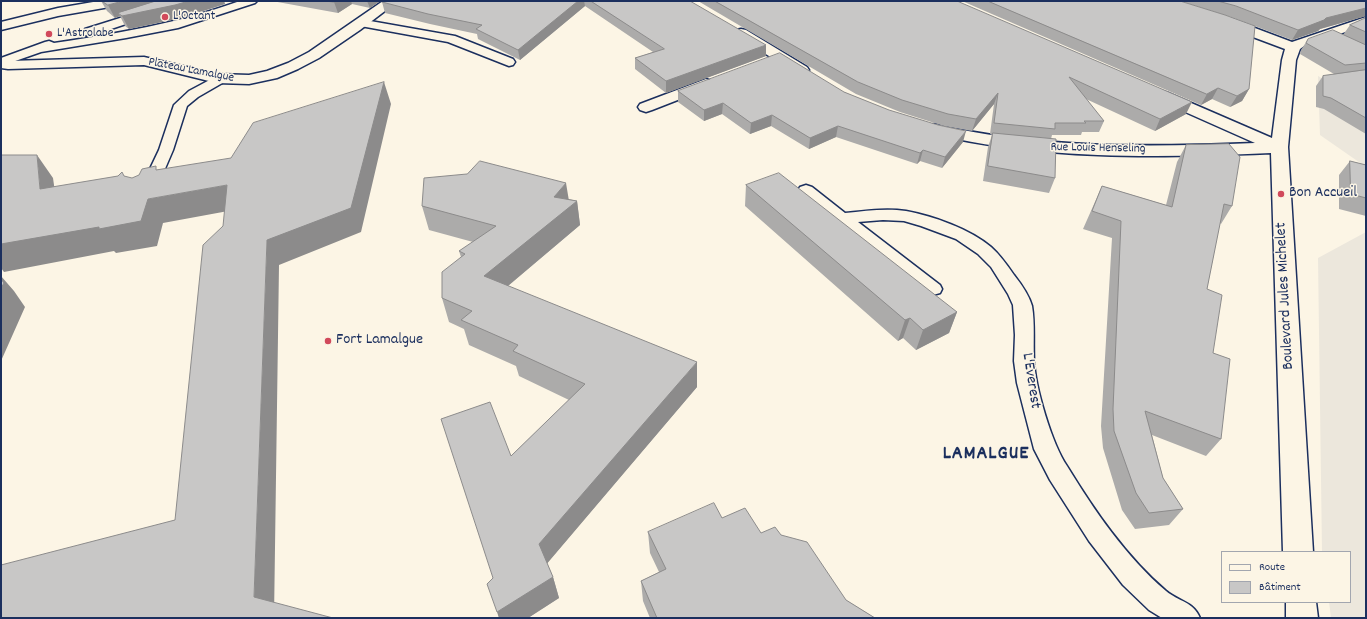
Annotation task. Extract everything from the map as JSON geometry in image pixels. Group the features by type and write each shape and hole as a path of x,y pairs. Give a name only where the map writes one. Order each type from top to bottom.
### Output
{"street":[{"path":"1,26 55,6 121,1"},
{"name":"Plateau Lamalgue","path":"3,65 144,61 219,79 240,81 250,80 281,72 311,57 392,1"},
{"path":"1212,17 1293,47 1304,40 1366,21"},
{"path":"727,25 773,59 818,79"},
{"path":"1325,33 1344,43"},
{"name":"Boulevard Jules Michelet","path":"1293,47 1289,60 1279,147 1298,551"},
{"path":"646,107 720,79"},
{"path":"1150,91 1279,147"},
{"name":"Rue Louis Henseling","path":"923,126 1001,143 1070,150 1226,150 1279,147"},
{"path":"1301,603 1302,618"}],"lane":[{"path":"3,65 37,49 185,1"},
{"path":"37,49 101,40 161,28 251,1"},
{"path":"359,23 451,39 509,62"},
{"path":"146,194 161,162 172,133 173,124 182,104 219,79"},
{"path":"806,190 933,289"},
{"name":"L'Everest","path":"841,218 883,215 904,216 927,222 962,235 974,242 997,263 1017,293 1022,305 1025,335 1024,361 1027,383 1045,449 1058,473 1098,533 1132,576 1158,601 1187,618"}],"shaded area":[{"path":"1318,76 1366,103 1366,167 1320,135"},
{"path":"1366,232 1366,618 1331,618 1329,603 1351,603 1351,551 1322,551 1318,258"}],"building":[{"path":"102,1 123,1 108,5"},
{"path":"156,1 189,1 122,16 118,13"},
{"path":"578,1 518,50 476,29 482,25 428,14 382,2"},
{"path":"591,1 690,1 766,45 666,81 635,58 664,49"},
{"path":"715,1 957,1 1192,102 1160,119 1069,77 1104,121 1084,121 1086,123 1055,123 1055,129 994,123 998,93 976,119 948,114 902,100 858,82"},
{"path":"988,1 1180,1 1225,15 1255,26 1249,89 1237,96 1218,88 1207,94"},
{"path":"1218,1 1363,1 1366,2 1366,8 1326,18 1298,30 1236,6"},
{"path":"1366,18 1366,32 1350,25"},
{"path":"1333,30 1366,45 1366,63 1345,65 1306,43 1308,39"},
{"path":"780,53 844,92 889,110 938,125 966,131 945,157 923,150 920,153 838,126 810,138 772,115 751,123 723,103 704,110 678,91"},
{"path":"1366,70 1366,118 1331,98 1323,96 1323,76"},
{"path":"384,82 351,208 267,240 254,597 333,618 1,618 1,565 175,520 203,245 223,226 227,185 148,199 141,221 1,244 1,155 37,155 40,189 118,176 122,172 124,176 132,178 139,175 142,169 156,166 156,170 231,158 253,123"},
{"path":"993,133 1056,139 1055,178 988,166"},
{"path":"1229,144 1240,157 1232,206 1224,204 1207,289 1222,295 1213,353 1230,359 1221,439 1145,411 1163,478 1183,509 1149,513 1136,493 1114,431 1113,409 1121,221 1092,211 1102,186 1172,207 1186,145"},
{"path":"480,161 566,183 554,197 577,201 484,276 697,362 539,544 553,577 497,612 487,584 493,578 441,419 490,402 511,456 585,384 513,351 518,345 461,320 472,311 442,298 442,272 465,254 459,251 496,226 422,206 424,178 467,174"},
{"path":"1350,161 1366,165 1366,198 1351,194"},
{"path":"779,173 957,312 923,330 910,318 905,320 746,185"},
{"path":"1,279 4,283 1,288"},
{"path":"714,503 722,518 745,508 761,533 775,527 781,535 807,542 846,600 875,618 657,618 641,581 666,569 648,532"}],"place":[{"name":"L'Octant","path":"165,17"},
{"name":"L'Astrolabe","path":"49,34"},
{"name":"Bon Accueil","path":"1281,194"},
{"name":"Fort Lamalgue","path":"328,341"}],"district":[{"name":"LAMALGUE","path":"986,455"}]}
